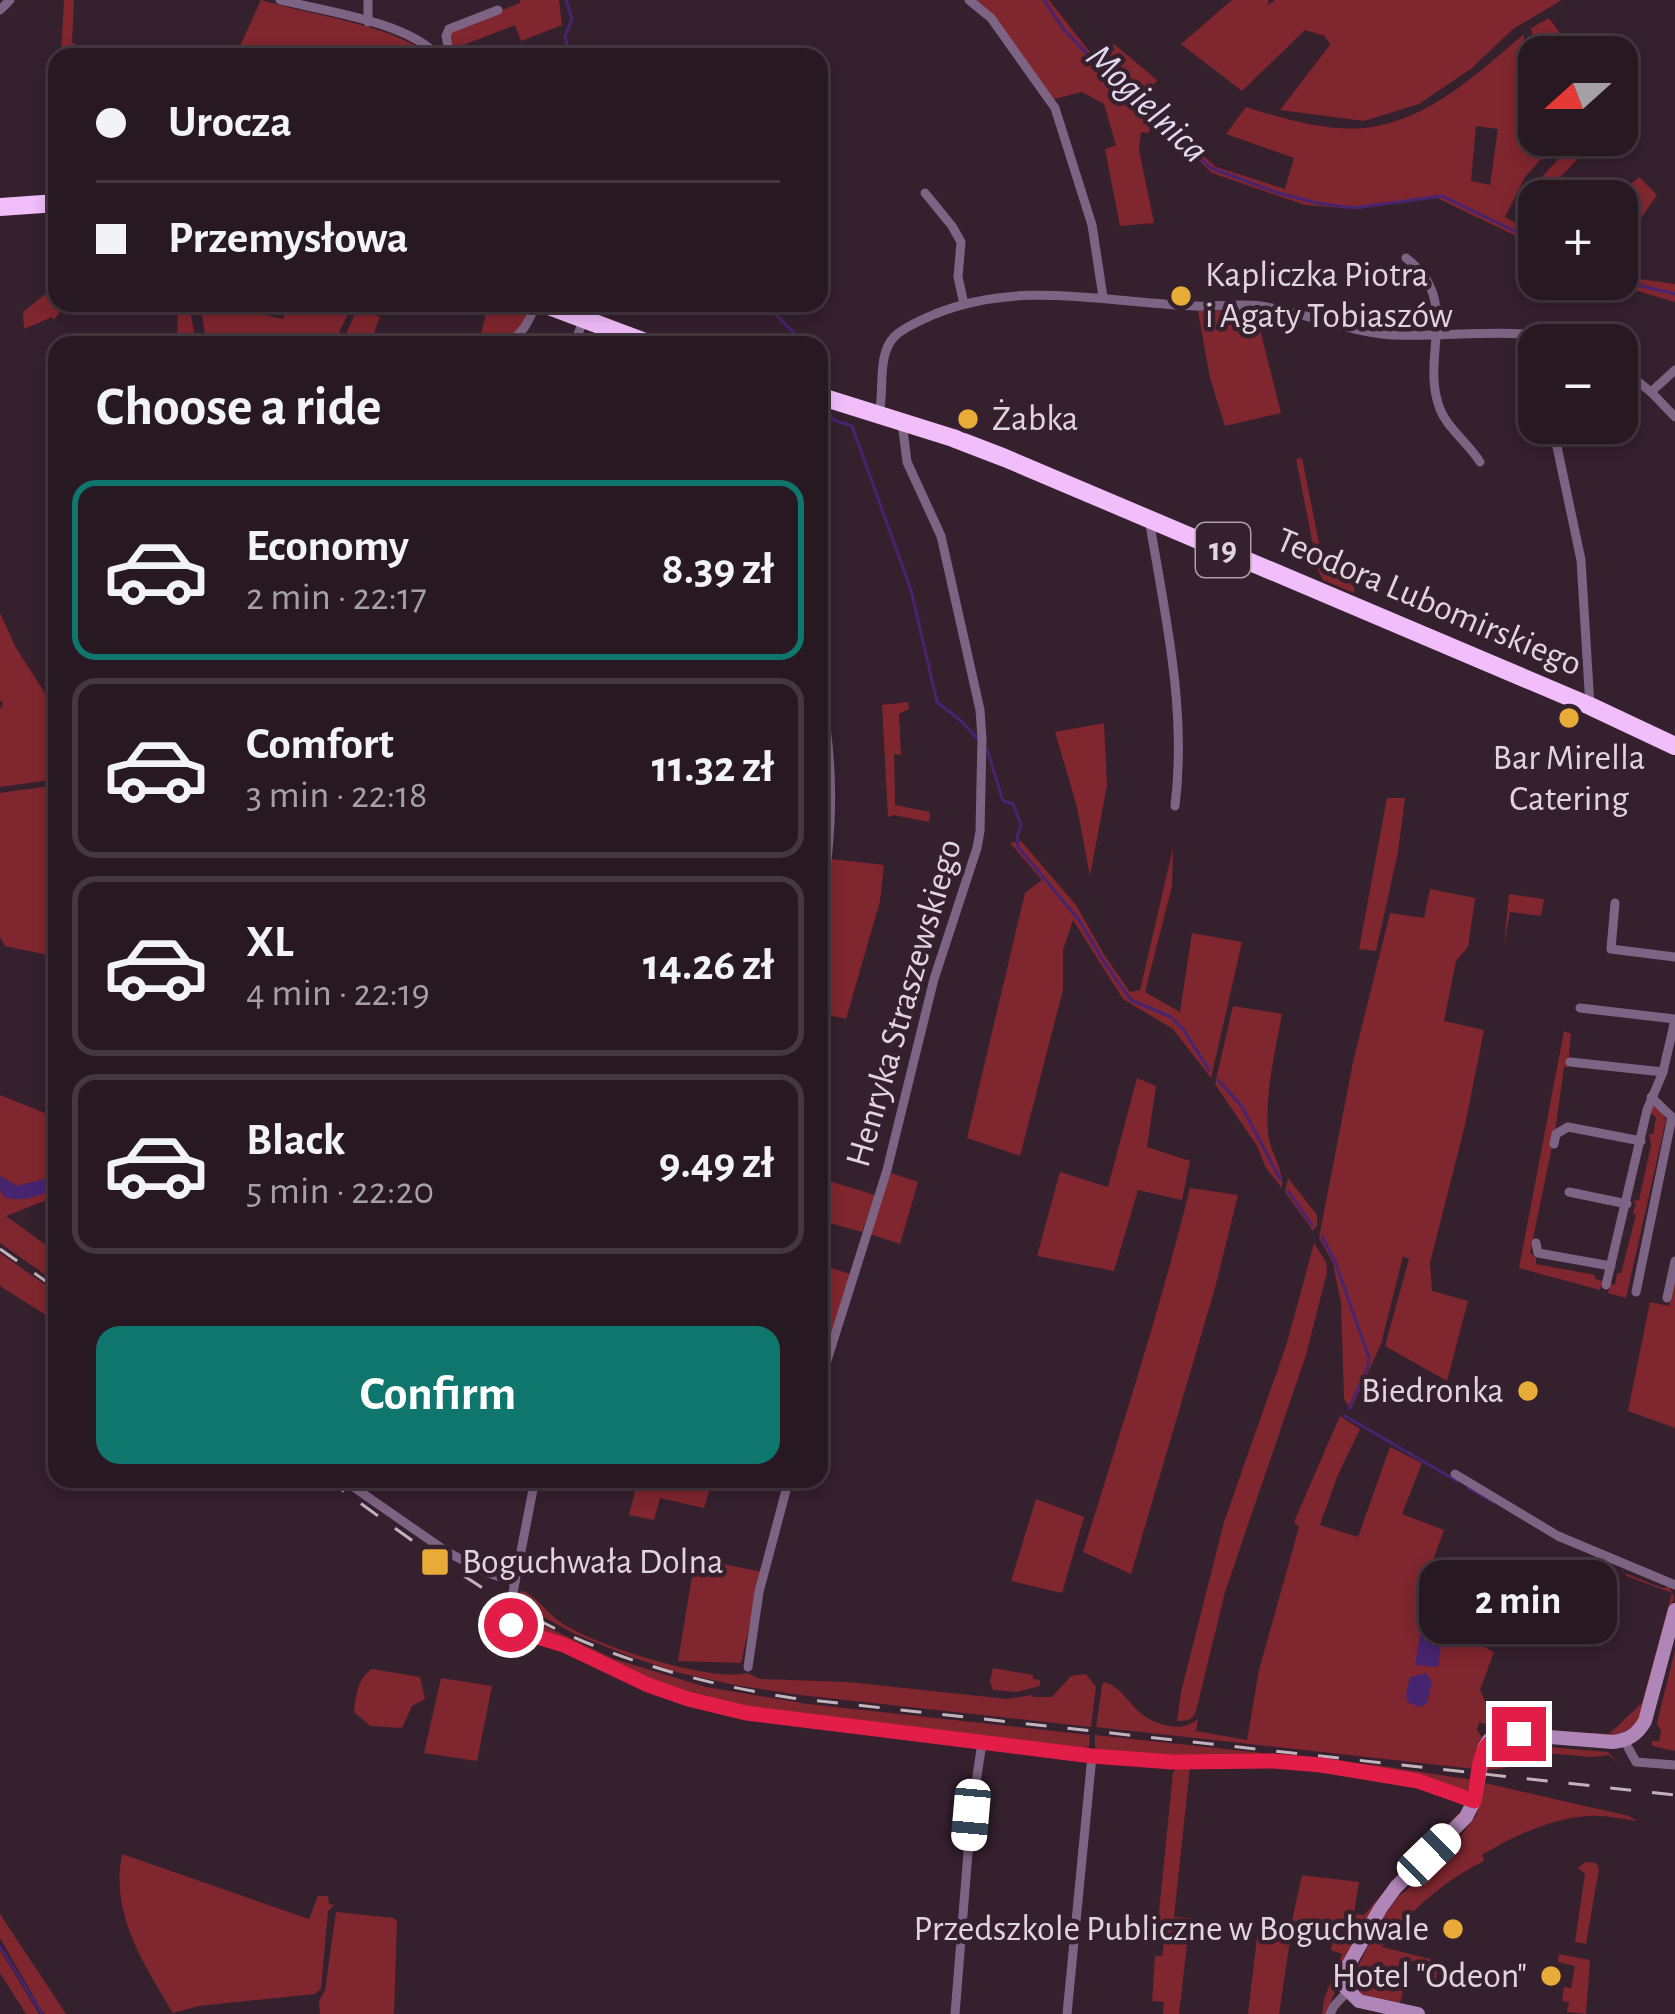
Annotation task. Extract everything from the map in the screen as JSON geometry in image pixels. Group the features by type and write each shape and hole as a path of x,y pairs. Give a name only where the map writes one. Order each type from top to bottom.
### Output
{"highway":[{"path":"0,195 48,199"},
{"path":"0,207 48,201"},
{"path":"561,312 627,336"},
{"name":"Teodora Lubomirskiego","path":"828,399 1005,458 1674,744"}],"street":[{"path":"0,10 10,0"},
{"path":"280,0 368,22 428,48"},
{"path":"368,0 368,22"},
{"path":"969,0 992,18 1055,108 1092,225 1103,297"},
{"path":"448,48 449,29 498,10"},
{"path":"925,193 962,242 958,277 964,304"},
{"path":"1406,258 1416,266 1437,305 1434,366 1440,411 1480,462"},
{"path":"880,414 889,344 906,328 964,304 1015,295 1258,305 1395,335 1518,335"},
{"path":"577,336 583,321"},
{"path":"1651,392 1675,370"},
{"path":"1638,382 1675,417"},
{"name":"Henryka Straszewskiego","path":"828,1357 887,1170 923,1017 980,831 980,710 941,536 907,462 902,422"},
{"path":"1556,444 1581,560 1590,706"},
{"path":"1149,519 1175,678 1179,752 1175,806"},
{"path":"828,738 832,783 828,868"},
{"path":"828,783 832,783"},
{"path":"1616,903 1611,949 1675,957"},
{"path":"1580,1008 1675,1020 1663,1072 1651,1097 1606,1285"},
{"path":"1570,1062 1663,1072"},
{"path":"1636,1292 1674,1117 1651,1097"},
{"path":"1554,1144 1556,1134 1568,1126 1641,1141"},
{"path":"1569,1192 1627,1204"},
{"path":"1536,1243 1538,1253 1611,1266"},
{"path":"1667,1298 1675,1261"},
{"path":"1455,1474 1558,1536 1675,1585"},
{"path":"355,1488 447,1552 515,1582"},
{"path":"533,1488 509,1620 515,1630 564,1645 688,1699 746,1713 1092,1756 1321,1765 1418,1781 1474,1801"},
{"path":"748,1667 759,1592 787,1488"},
{"path":"1418,2014 1358,2001 1347,1992 1348,1966 1380,1909 1466,1817 1489,1741 1512,1734 1613,1742 1639,1731 1675,1610"},
{"path":"1624,1740 1636,1762 1675,1765"},
{"path":"955,2014 971,1815 982,1743"},
{"path":"1066,2014 1092,1756"},
{"path":"1330,2014 1347,1992"}],"shaded area":[{"path":"64,0 74,0 72,43 83,48 61,48"},
{"path":"261,0 375,29 419,48 239,48"},
{"path":"559,0 562,25 521,41 515,25 453,48 449,35 453,30 520,3"},
{"path":"976,0 1049,0 1097,61 1114,44 1157,80 1142,102 1216,167 1285,189 1294,158 1226,134 1246,107 1335,128 1388,124 1451,93 1518,39 1518,156 1544,156 1524,180 1518,180 1518,191 1505,217 1518,224 1518,237 1437,198 1358,209 1305,205 1212,173 1153,117 1149,133 1141,132 1139,150 1154,223 1120,226 1105,149 1116,145 1104,104 1082,92 1054,99 991,13","holes":["1476,126 1498,129 1490,185 1471,181"]},
{"path":"1232,0 1269,0 1267,6 1275,0 1562,0 1513,29 1472,68 1419,104 1364,121 1280,110 1330,45 1325,36 1305,30 1242,91 1181,44"},
{"path":"1549,18 1562,36 1532,36 1531,28"},
{"path":"1561,156 1581,156 1557,180 1539,180"},
{"path":"1639,177 1657,195 1638,223 1638,180"},
{"path":"1638,279 1675,284 1675,302 1638,291"},
{"path":"48,292 48,312 60,312 54,320 24,329 23,312"},
{"path":"1255,310 1281,413 1225,426 1210,378 1198,311"},
{"path":"178,312 190,312 194,336 177,336"},
{"path":"202,312 251,312 283,319 285,312 349,312 337,336 206,336"},
{"path":"356,312 374,312 380,317 373,336 345,336"},
{"path":"487,312 528,312 513,336 480,336"},
{"path":"1302,458 1325,573 1354,584 1354,593 1323,580 1318,570 1296,459"},
{"path":"0,613 48,698 48,780 0,787"},
{"path":"908,702 909,709 899,714 901,755 894,754 895,805 930,812 929,822 888,817 882,705"},
{"path":"1104,723 1107,785 1090,876 1077,807 1055,732"},
{"path":"48,786 48,955 5,946 0,937 0,793"},
{"path":"1387,798 1405,798 1398,852 1376,951 1359,949"},
{"path":"1021,841 1076,905 1130,992 1140,990 1173,848 1172,886 1145,992 1180,1012 1192,933 1242,942 1211,1078 1173,1029 1123,999 1073,920 1063,950 1063,990 1020,1156 967,1138 1025,893 1042,880 1010,843"},
{"path":"831,859 884,865 880,901 846,1019 828,1015"},
{"path":"1430,889 1475,898 1468,947 1456,961 1444,1021 1484,1030 1430,1263 1432,1291 1468,1301 1447,1381 1385,1346 1409,1259 1403,1256 1381,1344 1351,1409 1344,1399 1341,1303 1333,1263 1319,1238 1353,1062 1390,913 1424,918"},
{"path":"1509,894 1544,899 1541,916 1510,912 1504,944"},
{"path":"1233,1006 1282,1014 1267,1117 1282,1188 1215,1084"},
{"path":"1564,1031 1571,1034 1568,1067 1564,1067 1530,1253 1536,1264 1595,1275 1602,1281 1600,1290 1519,1268"},
{"path":"1137,1078 1156,1086 1147,1147 1190,1161 1182,1200 1138,1190 1114,1271 1037,1256 1060,1172 1108,1187"},
{"path":"0,1095 48,1114 48,1178 17,1186 0,1176"},
{"path":"1652,1106 1659,1107 1666,1120 1626,1298 1608,1293 1621,1273 1636,1215 1632,1201 1639,1200 1651,1145 1649,1134 1653,1134 1656,1117 1650,1113"},
{"path":"891,1173 918,1182 900,1244 870,1234"},
{"path":"0,1176 17,1186 48,1178 48,1191 31,1198 10,1199 0,1189"},
{"path":"1288,1178 1317,1215 1313,1231 1285,1192"},
{"path":"828,1181 875,1195 862,1232 828,1223"},
{"path":"1190,1188 1238,1195 1131,1574 1083,1552"},
{"path":"0,1189 4,1197 48,1191 48,1200 6,1216 48,1246 48,1277 0,1243"},
{"path":"1314,1243 1327,1272 1306,1355 1225,1592 1196,1711 1189,1720 1177,1721 1224,1522 1287,1343"},
{"path":"0,1253 48,1287 48,1316 0,1286"},
{"path":"828,1267 850,1274 828,1352"},
{"path":"1675,1278 1675,1428 1628,1411 1650,1302 1669,1306"},
{"path":"1340,1416 1360,1429 1320,1525 1358,1537 1390,1447 1422,1463 1402,1514 1444,1530 1419,1599 1483,1619 1480,1645 1494,1652 1480,1690 1496,1725 1514,1727 1494,1728 1479,1722 1477,1730 1483,1739 1475,1769 1096,1727 1105,1682 1157,1723 1182,1727 1198,1719 1196,1731 1247,1740 1259,1670 1299,1527 1294,1522"},
{"path":"636,1488 710,1488 704,1508 660,1498 654,1520 629,1515"},
{"path":"1036,1499 1084,1517 1062,1593 1011,1581"},
{"path":"695,1558 762,1572 741,1663 678,1661"},
{"path":"1625,1573 1669,1587 1672,1593 1627,1576"},
{"path":"524,1591 559,1621 596,1640 707,1672 1007,1699 1052,1697 1071,1676 1086,1674 1096,1687 1091,1727 800,1695 680,1673 575,1634 515,1602"},
{"path":"1672,1593 1641,1718 1620,1733 1594,1736 1592,1733 1609,1734 1642,1703"},
{"path":"513,1611 614,1659 706,1687 808,1704 1090,1735 1089,1746 1081,1751 752,1711 680,1694 557,1638 518,1627"},
{"path":"1420,1634 1442,1639 1438,1667 1415,1665"},
{"path":"1675,1650 1675,1751 1652,1746 1652,1741 1659,1741 1657,1723"},
{"path":"993,1668 1033,1675 1040,1686 1017,1692 993,1690"},
{"path":"372,1669 420,1677 425,1699 412,1706 402,1728 370,1726 354,1712 360,1683"},
{"path":"1426,1673 1432,1682 1427,1703 1420,1707 1407,1702 1410,1677"},
{"path":"441,1678 492,1686 477,1761 424,1753"},
{"path":"1095,1735 1473,1780 1471,1789 1463,1791 1406,1775 1328,1763 1099,1753"},
{"path":"1513,1744 1608,1752 1618,1763 1609,1755 1520,1751 1508,1757 1506,1768 1486,1770 1490,1759"},
{"path":"1190,1767 1174,1917 1190,1918 1179,2014 1163,2014 1164,2002 1152,2001 1155,1956 1162,1956 1164,1943 1156,1942 1173,1772"},
{"path":"1485,1783 1637,1821 1595,1816 1561,1820 1482,1855 1484,1861 1428,1898 1382,1947 1430,1959 1437,1972 1435,1983 1425,1981 1427,1964 1400,1959 1394,1986 1403,1990 1400,2003 1362,1994 1354,1975 1380,1921 1399,1896 1437,1867 1476,1816"},
{"path":"1459,1813 1361,1932 1291,1925 1302,1875 1359,1882 1354,1914 1364,1915"},
{"path":"122,1854 309,1919 318,1896 328,1896 329,1904 334,1905 328,1911 321,1989 315,1994 173,2013 125,1918"},
{"path":"1585,1862 1596,1863 1599,1869 1586,1944 1575,1942 1585,1874 1578,1868"},
{"path":"336,1912 397,1921 394,2014 320,2014"},
{"path":"0,1914 66,2014 42,2011 0,1938"},
{"path":"1257,1937 1290,1940 1279,2014 1248,2014"},
{"path":"1336,1937 1351,1939 1354,1945 1326,2014 1322,2014 1342,1954 1331,1950"},
{"path":"0,1950 39,2014 26,2014 0,1973"},
{"path":"1559,1954 1590,1960 1586,2014 1567,2012 1569,2002 1562,2001 1564,1987 1571,1988 1575,1966 1558,1962"}],"waterway":[{"path":"566,0 572,19 565,37 568,48"},
{"name":"Mogielnica","path":"1044,0 1064,30 1126,93 1211,168 1278,193 1354,208 1442,196 1518,233"},
{"name":"Mogielnica","path":"1638,285 1675,294"},
{"path":"773,312 797,336"},
{"path":"829,411 835,420 852,426 911,590 937,702 977,738"},
{"path":"987,749 1003,801 1013,804 1021,825 1018,847 1079,920 1131,1000 1171,1017 1209,1070"},
{"path":"1218,1080 1241,1105 1280,1179"},
{"path":"1288,1191 1312,1225"},
{"path":"1322,1237 1369,1358 1349,1409"},
{"path":"1345,1416 1457,1481"},
{"path":"1468,1488 1493,1502"},
{"path":"0,1946 42,2014"}],"railway":[{"path":"0,1249 48,1283"},
{"path":"340,1488 464,1576 544,1623 612,1653 718,1684 792,1698 1675,1795"}],"place":[{"name":"Kapliczka Piotra i Agaty Tobiaszów","path":"1181,296"},
{"name":"Żabka","path":"968,419"},
{"name":"Bar Mirella Catering","path":"1569,718"},
{"name":"Biedronka","path":"1528,1391"},
{"name":"Boguchwała Dolna","path":"435,1562"},
{"name":"Przedszkole Publiczne w Boguchwale","path":"1453,1929"},
{"name":"Hotel \"Odeon\"","path":"1551,1976"}],"route":[{"path":"511,1625 648,1685 746,1713 1092,1756 1321,1765 1418,1781 1474,1801 1486,1744 1497,1736 1519,1734"}]}
